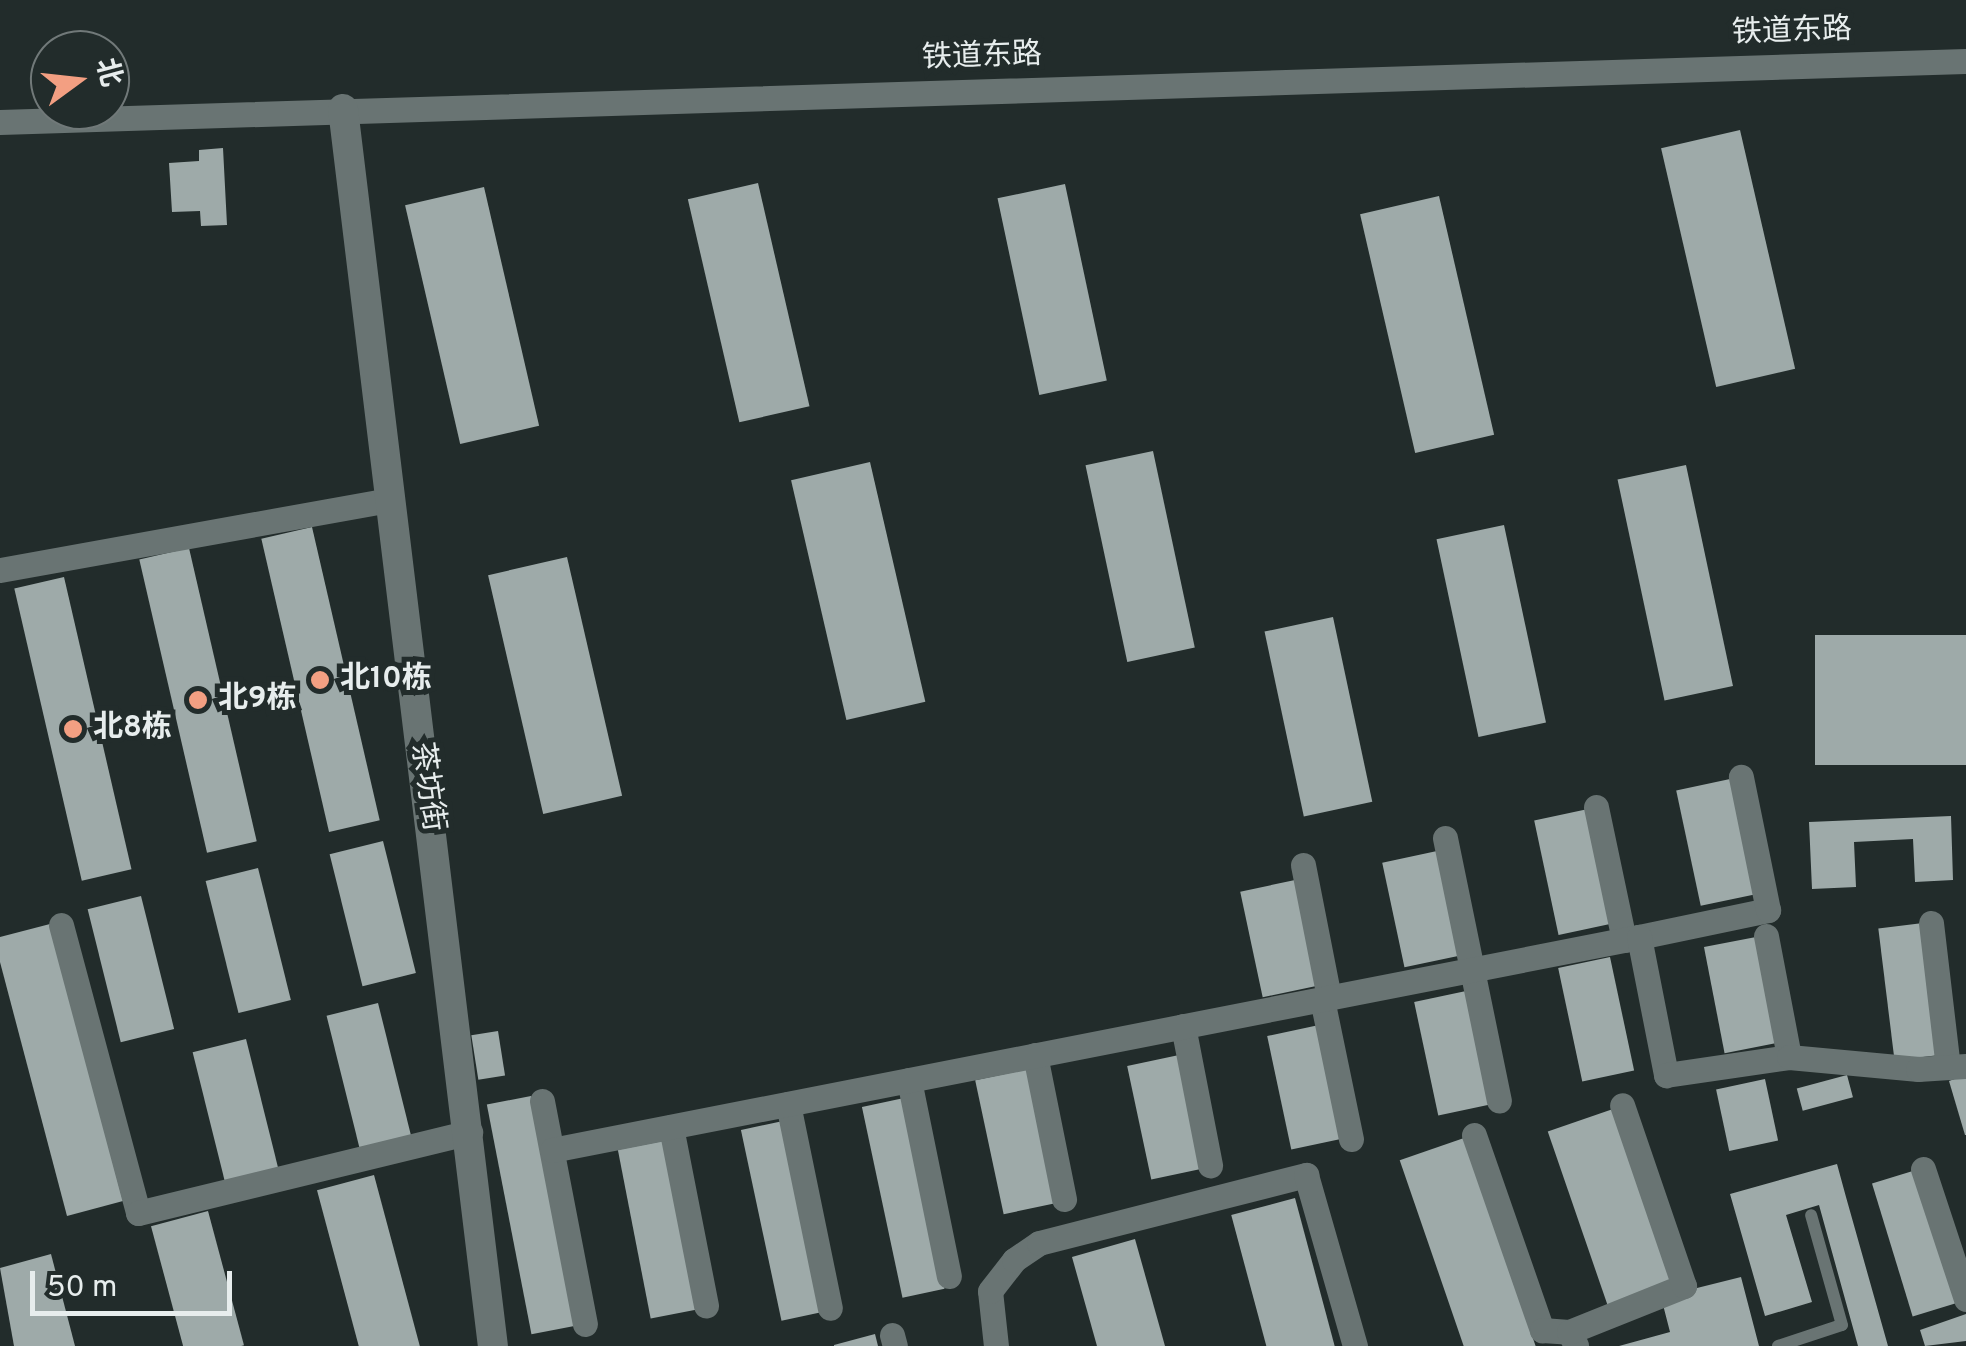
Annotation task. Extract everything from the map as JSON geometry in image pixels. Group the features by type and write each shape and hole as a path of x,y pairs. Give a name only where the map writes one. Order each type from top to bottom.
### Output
{"street":[{"name":"铁道东路","path":"0,122 1966,61"},
{"name":"茶坊街","path":"343,109 494,1346"},
{"path":"0,570 388,500"},
{"path":"552,1150 1768,910 1741,777"},
{"path":"1596,808 1666,1074 1789,1056 1957,1066 1931,923"},
{"path":"1445,838 1499,1101"},
{"path":"1304,865 1351,1139"},
{"path":"60,925 138,1213 470,1132"},
{"path":"1766,936 1789,1056"},
{"path":"1182,1026 1210,1165"},
{"path":"1036,1056 1064,1198"},
{"path":"909,1080 950,1276"},
{"path":"542,1100 586,1324"},
{"path":"788,1104 830,1308"},
{"path":"1474,1135 1544,1338 1573,1339 1684,1286 1622,1105"},
{"path":"671,1127 706,1306"},
{"path":"1923,1170 1966,1299"},
{"path":"996,1346 990,1291 1014,1260 1040,1243 1306,1175 1354,1346"}],"lane":[{"path":"1778,1346 1842,1325 1811,1215"}],"building":[{"path":"1740,130 1795,369 1716,387 1661,148"},
{"path":"223,148 227,225 201,226 200,211 172,212 169,163 199,161 199,150"},
{"path":"758,183 810,406 739,422 688,199"},
{"path":"1065,184 1107,381 1039,395 998,198"},
{"path":"484,187 539,426 460,444 405,205"},
{"path":"1439,196 1494,435 1415,453 1360,214"},
{"path":"1153,451 1195,648 1127,662 1086,465"},
{"path":"870,462 925,702 846,720 791,480"},
{"path":"1686,465 1733,686 1665,701 1618,480"},
{"path":"1504,525 1546,723 1479,737 1437,539"},
{"name":"北10栋","path":"312,527 380,820 329,832 261,539"},
{"name":"北9栋","path":"189,548 257,841 207,853 139,559"},
{"path":"567,557 622,796 543,814 488,575"},
{"name":"北8栋","path":"64,577 131,869 82,881 14,588"},
{"path":"1333,617 1372,802 1304,816 1265,632"},
{"path":"1815,635 1966,635 1966,765 1815,765"},
{"path":"1730,779 1755,894 1701,906 1676,790"},
{"path":"1588,809 1612,923 1559,935 1534,820"},
{"path":"1951,816 1953,880 1915,882 1913,839 1854,842 1856,887 1812,889 1809,822"},
{"path":"383,841 416,973 363,986 330,854"},
{"path":"1437,851 1459,956 1404,967 1382,863"},
{"path":"258,868 291,1000 239,1013 206,881"},
{"path":"1295,880 1317,986 1263,997 1240,892"},
{"path":"141,896 174,1029 121,1042 88,909"},
{"path":"1923,923 1939,1055 1895,1060 1878,928"},
{"path":"50,924 123,1201 67,1216 0,962 0,937"},
{"path":"1756,937 1777,1043 1725,1053 1704,947"},
{"path":"1610,957 1634,1070 1582,1081 1558,968"},
{"path":"1466,991 1490,1104 1438,1115 1414,1002"},
{"path":"378,1003 411,1135 359,1148 327,1016"},
{"path":"1319,1025 1343,1138 1291,1149 1267,1036"},
{"path":"498,1031 505,1075 478,1080 471,1035"},
{"path":"246,1039 279,1172 226,1185 193,1052"},
{"path":"1179,1055 1203,1168 1151,1179 1127,1066"},
{"path":"1028,1069 1056,1203 1004,1214 975,1080"},
{"path":"1847,1075 1853,1097 1803,1111 1797,1088"},
{"path":"1966,1075 1966,1135 1965,1135 1949,1081"},
{"path":"1765,1079 1778,1141 1729,1151 1716,1089"},
{"path":"531,1096 576,1326 531,1334 487,1105"},
{"path":"904,1098 945,1289 902,1298 862,1107"},
{"path":"1613,1109 1674,1286 1609,1308 1548,1131"},
{"path":"783,1121 824,1312 781,1321 741,1130"},
{"path":"1464,1138 1536,1346 1464,1346 1400,1160"},
{"path":"663,1141 696,1310 651,1319 618,1150"},
{"path":"1837,1164 1888,1346 1858,1346 1819,1205 1786,1215 1812,1302 1765,1316 1730,1194"},
{"path":"1916,1170 1957,1303 1913,1316 1872,1183"},
{"path":"374,1175 420,1346 359,1346 317,1190"},
{"path":"1295,1198 1335,1346 1266,1346 1231,1215"},
{"path":"208,1211 244,1345 183,1346 151,1226"},
{"path":"1135,1239 1165,1346 1097,1346 1072,1257"},
{"path":"51,1254 75,1346 14,1346 0,1268"},
{"path":"1741,1277 1759,1346 1619,1346 1670,1332 1661,1297"},
{"path":"1966,1314 1966,1341 1925,1346 1920,1330"},
{"path":"875,1334 878,1346 834,1346 834,1345"}],"place":[{"name":"北10栋","path":"320,680"},
{"name":"北9栋","path":"198,700"},
{"name":"北8栋","path":"73,729"}]}
